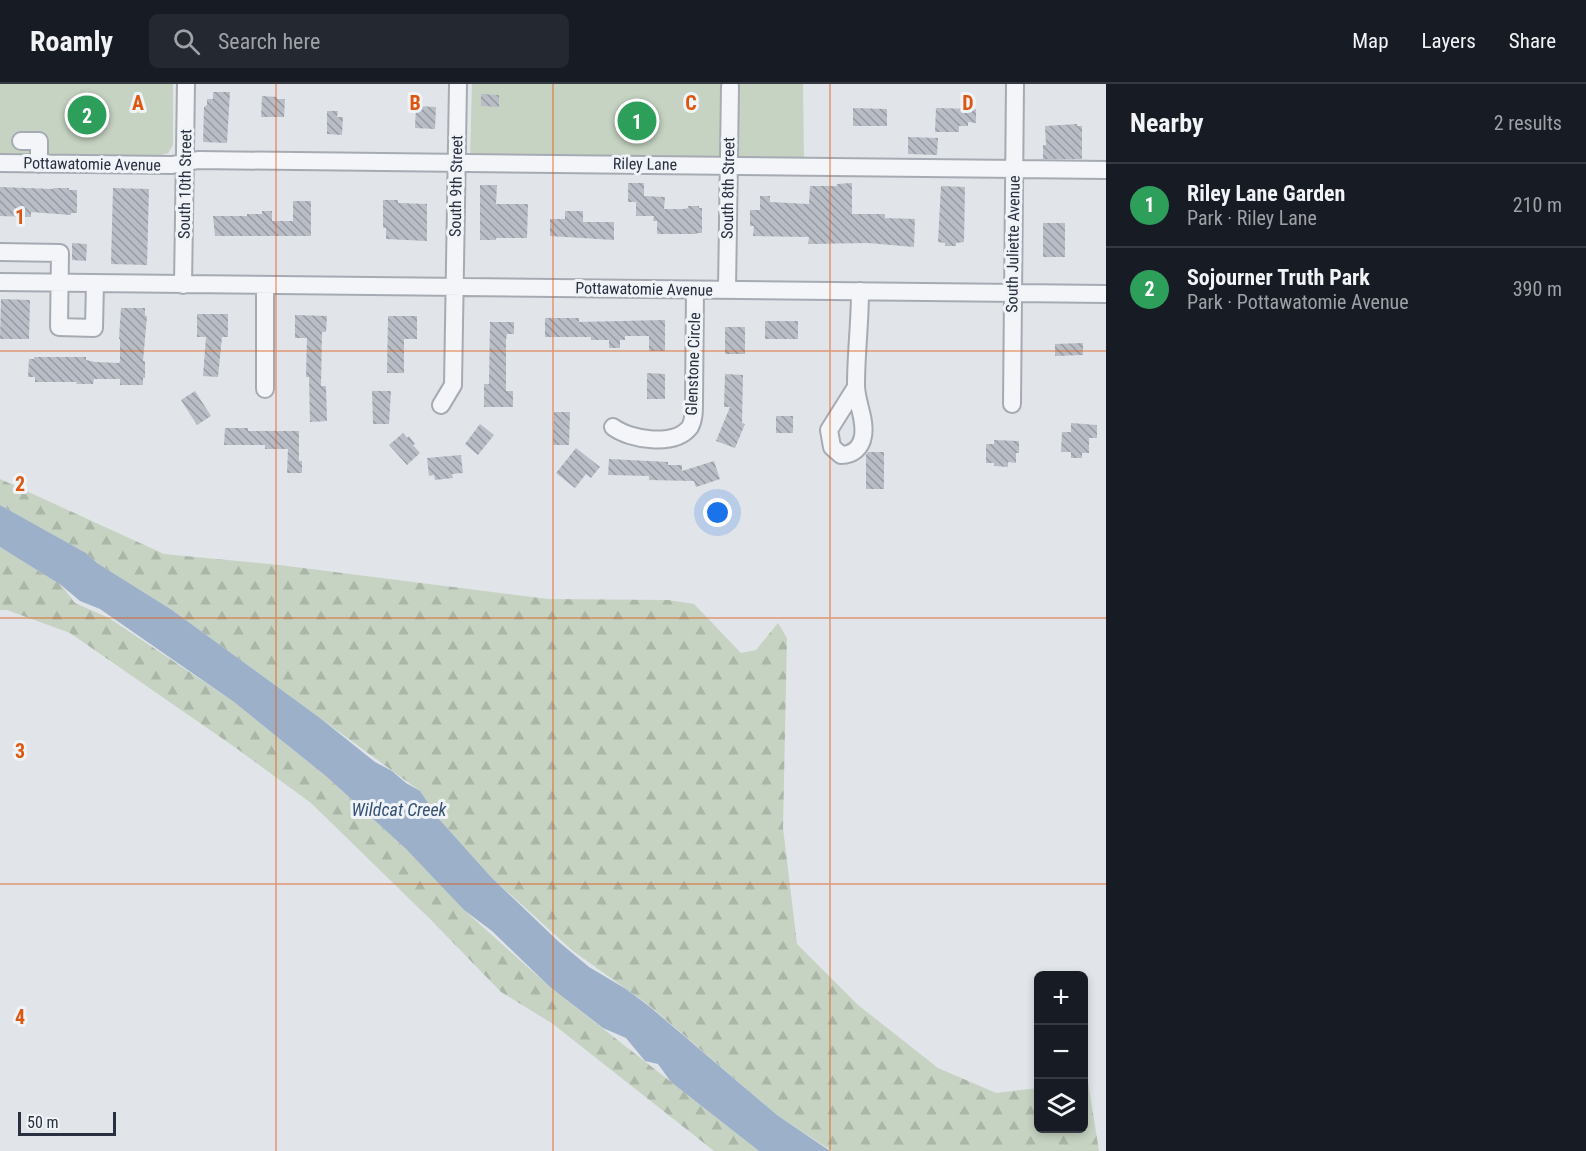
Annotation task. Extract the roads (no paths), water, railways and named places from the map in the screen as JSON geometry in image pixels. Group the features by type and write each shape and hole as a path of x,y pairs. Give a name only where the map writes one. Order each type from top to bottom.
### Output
{"street":[{"name":"South 10th Street","path":"183,285 186,84"},
{"name":"South 9th Street","path":"441,405 453,386 458,84"},
{"name":"South Juliette Avenue","path":"1012,404 1015,84"},
{"name":"South 8th Street","path":"727,290 729,87"},
{"path":"21,141 39,141 39,164"},
{"name":"Riley Lane","path":"184,162 198,160 456,162 1106,170"},
{"name":"Pottawatomie Avenue","path":"0,163 172,165 184,162"},
{"path":"0,252 60,253 59,327 94,328 95,284"},
{"name":"Pottawatomie Avenue","path":"0,282 1106,294"},
{"path":"265,285 265,389"},
{"name":"Glenstone Circle","path":"613,427 623,435 655,440 671,438 690,427 694,403 694,290"},
{"path":"856,387 860,335 860,291"}],"water":[{"name":"Wildcat Creek","path":"0,505 86,553 97,563 172,610 320,718 375,762 420,791 439,819 491,877 559,942 589,967 626,989 650,1007 777,1115 830,1151 759,1151 671,1082 658,1064 645,1061 626,1038 603,1028 550,987 492,931 464,910 406,849 327,777 234,702 100,609 80,601 61,585 0,547"}],"place":[{"name":"Sojourner Truth Park","path":"87,115"},
{"name":"Riley Lane Garden","path":"637,121"}]}
